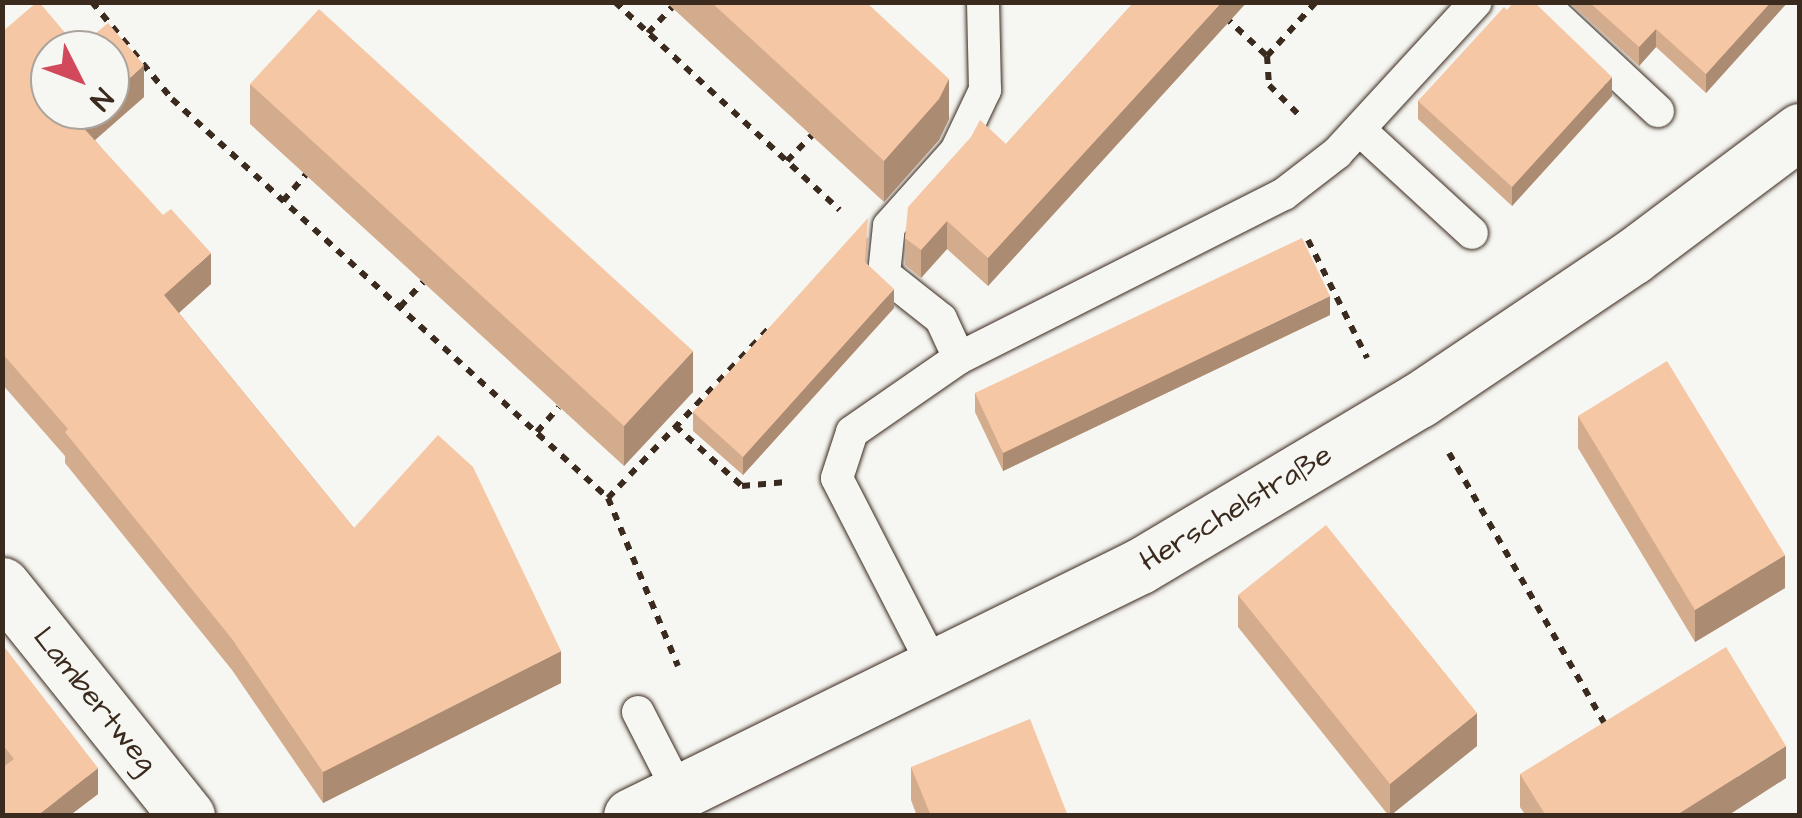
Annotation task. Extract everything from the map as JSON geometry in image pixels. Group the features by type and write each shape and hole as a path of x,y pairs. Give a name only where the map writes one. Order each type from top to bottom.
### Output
{"street":[{"name":"Herschelstraße","path":"655,804 1140,566 1407,407 1632,257 1800,131"},
{"name":"Lambertweg","path":"2,585 187,816"}],"lane":[{"path":"959,358 940,319 884,274 888,226 956,152 985,90 983,2"},
{"path":"934,667 837,478 852,432 959,358 1284,194 1348,141 1476,2"},
{"path":"1541,2 1658,111"},
{"path":"1348,141 1472,232"},
{"path":"638,712 655,804"}],"path":[{"path":"92,2 172,99 608,498 678,666"},
{"path":"615,2 845,214"},
{"path":"1267,56 1316,2"},
{"path":"648,33 672,7"},
{"path":"1224,16 1267,56 1269,85 1348,141"},
{"path":"787,161 812,135"},
{"path":"283,201 306,175"},
{"path":"1284,194 1407,407 1608,731"},
{"path":"400,307 423,282"},
{"path":"608,498 779,318"},
{"path":"536,432 559,407"},
{"path":"676,426 742,486"}],"building":[{"path":"37,2 63,30 30,30 30,130 85,130 163,215 171,209 211,253 164,295 354,528 438,435 473,467 561,651 323,772 232,639 65,432 68,429 2,353 2,32"},
{"path":"711,2 866,2 949,79 939,99 884,161"},
{"path":"1134,2 1222,2 988,258 947,221 921,250 905,238 908,207 971,137 980,120 1006,144"},
{"path":"1514,2 1534,2 1612,77 1512,187 1418,101 1504,7 1507,10"},
{"path":"1589,2 1771,2 1706,74 1656,29 1639,47"},
{"path":"319,9 693,351 624,426 250,84"},
{"path":"130,49 144,65 130,78"},
{"path":"868,218 865,262 894,289 743,457 693,412"},
{"path":"1302,238 1330,296 1003,453 975,393"},
{"path":"1667,361 1785,555 1695,610 1578,416"},
{"path":"1326,525 1477,713 1390,784 1238,595"},
{"path":"2,644 98,768 37,816 2,816 2,768 14,759 2,744"},
{"path":"1726,647 1786,746 1675,816 1546,816 1520,774"},
{"path":"1030,719 1068,816 931,816 911,767"}]}
